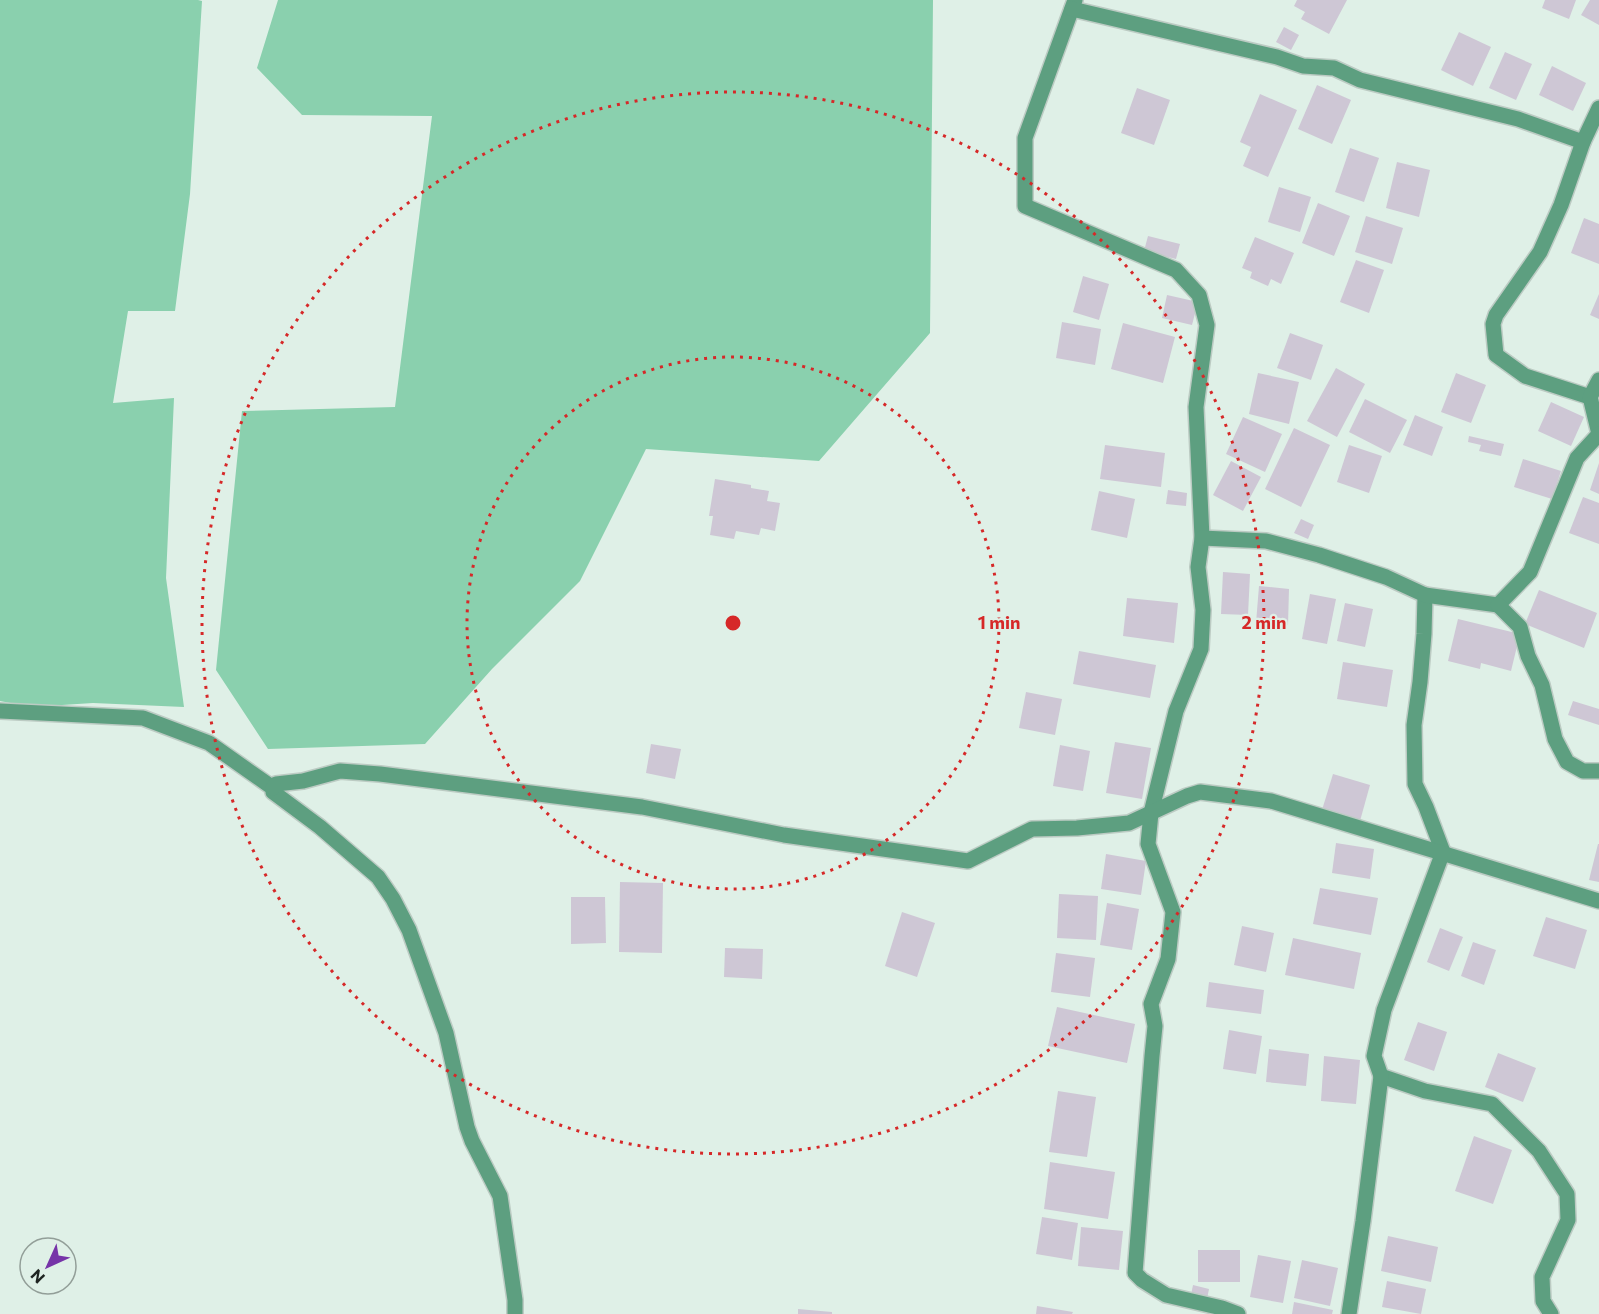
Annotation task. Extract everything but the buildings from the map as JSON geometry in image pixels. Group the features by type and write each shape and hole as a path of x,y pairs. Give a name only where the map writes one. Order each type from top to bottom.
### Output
{"street":[{"path":"1238,1314 1166,1294 1142,1280 1135,1273 1155,1026 1152,1004 1168,959 1173,912 1148,844 1151,813 1176,711 1201,649 1203,610 1198,567 1202,538 1196,407 1207,325 1199,295 1176,270 1024,206 1025,138 1073,4 1277,57 1302,66 1334,68 1360,80 1518,119 1583,142"},
{"path":"1590,397 1525,376 1496,356 1493,324 1496,315 1540,252 1561,206 1583,142 1599,108"},
{"path":"1498,605 1530,572 1577,458 1599,434 1590,397 1599,381"},
{"path":"1202,538 1266,540 1386,577 1425,595 1498,605 1520,627 1528,656 1542,685 1555,739 1567,762 1583,771 1599,771"},
{"path":"1349,1314 1381,1076 1374,1056 1384,1010 1443,852 1415,784 1414,725 1420,682 1425,595"},
{"path":"0,711 143,718 209,743 273,788 273,792 320,827 378,877 393,899 409,930 446,1033 467,1127 500,1196 515,1314"},
{"path":"273,788 276,784 303,781 340,771 380,774 642,807 784,835 968,861 1032,828 1077,828 1129,823 1200,792 1271,801 1599,901"},
{"path":"1381,1076 1425,1091 1492,1104 1539,1152 1567,1194 1568,1220 1542,1277 1543,1301 1551,1314"}],"green space":[{"path":"0,0 202,1 190,194 175,311 128,311 113,403 174,398 166,578 184,707 93,703 31,707 0,701"},
{"path":"278,0 933,0 930,333 819,461 646,449 580,581 492,669 425,744 268,749 216,670 242,411 395,407 432,116 302,115 257,68"}]}
